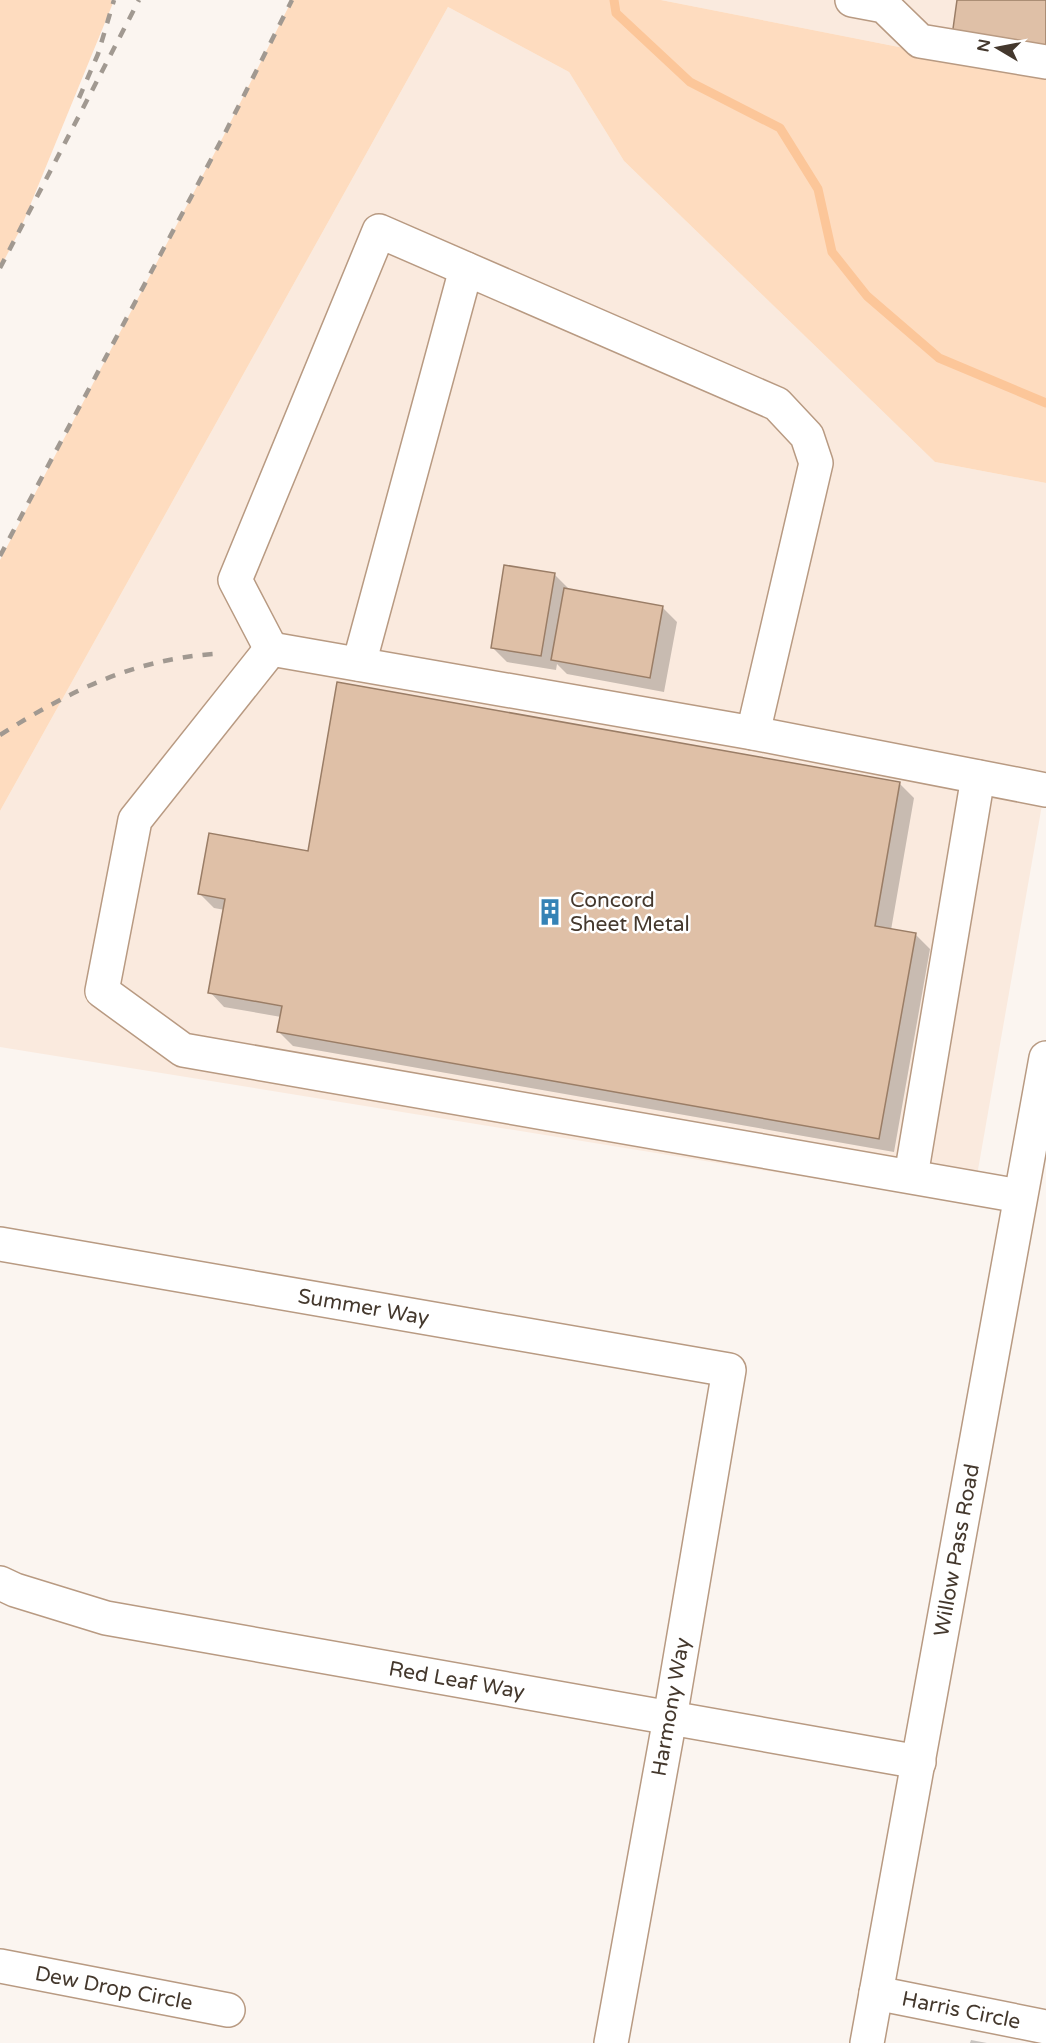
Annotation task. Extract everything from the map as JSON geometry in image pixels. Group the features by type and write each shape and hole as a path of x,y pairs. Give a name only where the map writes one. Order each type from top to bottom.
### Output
{"street":[{"path":"852,0 884,6 920,41 1046,62"},
{"path":"271,649 235,580 379,231 777,404 807,435 816,463 753,733"},
{"path":"359,664 466,269"},
{"path":"271,649 753,733 1046,790"},
{"path":"271,649 135,820 102,991 183,1050 1020,1196"},
{"path":"910,1176 978,777"},
{"name":"Willow Pass Road","path":"867,2043 1046,1058"},
{"name":"Summer Way","path":"0,1244 729,1370"},
{"name":"Harmony Way","path":"611,2043 670,1718 729,1370"},
{"name":"Red Leaf Way","path":"0,1583 15,1590 106,1618 919,1762"},
{"name":"Dew Drop Circle","path":"0,1966 228,2010"},
{"name":"Harris Circle","path":"876,1993 1046,2027"}],"shaded area":[{"path":"0,0 111,0 113,3 20,230 0,268"},
{"path":"292,0 661,0 1046,76 1046,483 935,462 624,161 569,72 448,7 0,811 0,560 223,137"},
{"path":"661,0 1046,0 1046,76"},
{"path":"448,7 569,72 624,161 935,462 1046,483 1046,782 972,1204 0,1047 0,811"}],"building":[{"path":"957,0 1046,0 1046,50 952,36"},
{"path":"504,565 555,573 541,656 491,648"},
{"path":"564,588 663,606 650,678 551,660"},
{"name":"Concord Sheet Metal","path":"337,682 900,782 875,926 916,933 879,1139 277,1032 282,1006 208,993 225,899 198,894 209,833 308,851"}],"waterway":[{"path":"614,0 616,13 690,82 780,128 818,189 832,252 867,296 939,358 1046,403"}],"railway":[{"path":"79,98 98,54 114,0"},
{"path":"0,268 139,0"},
{"path":"0,556 223,137 292,0"},
{"path":"0,735 50,705 101,681 155,663 213,654"}],"place":[{"name":"Concord Sheet Metal","path":"550,912"}]}
